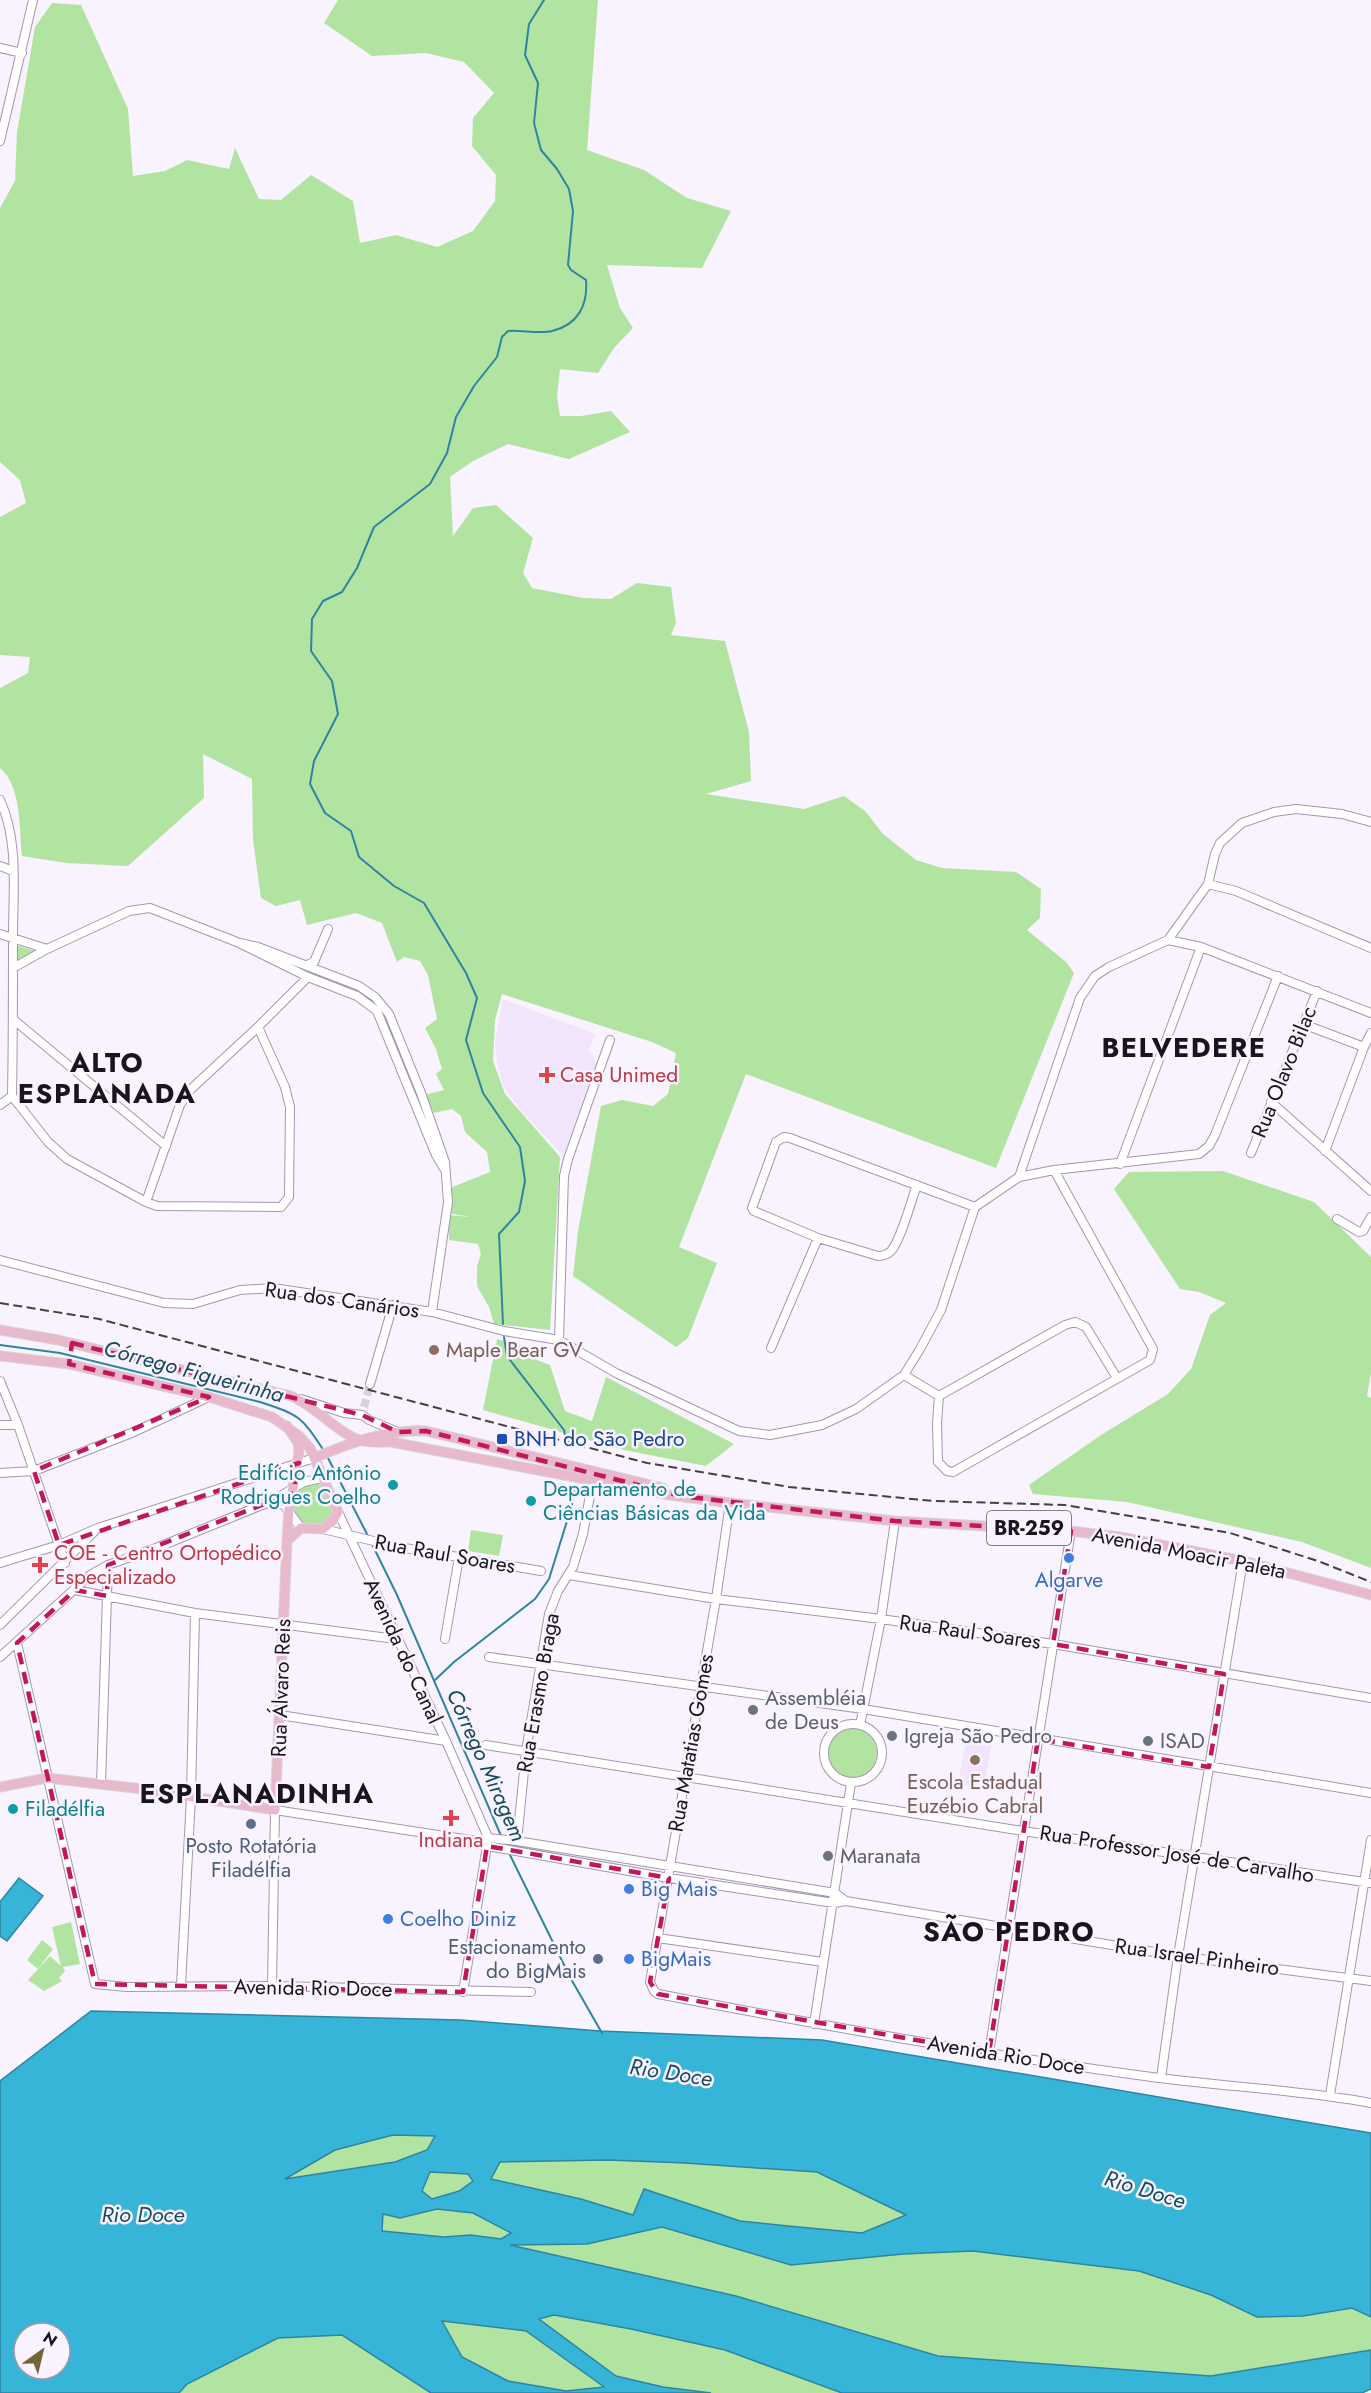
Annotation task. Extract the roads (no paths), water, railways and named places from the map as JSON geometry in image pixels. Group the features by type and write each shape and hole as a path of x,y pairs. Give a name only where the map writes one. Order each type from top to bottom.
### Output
{"main road":[{"path":"0,1330 291,1396 309,1404 349,1434 363,1441"},
{"path":"69,1362 71,1346"},
{"name":"Avenida do Canal","path":"0,1356 69,1362 209,1397 264,1414 286,1426 305,1442 316,1457 321,1478 338,1512"},
{"path":"286,1426 298,1443 298,1463"},
{"name":"Avenida Moacir Paleta","path":"316,1457 398,1432 426,1431 670,1489 681,1496"},
{"name":"Avenida Moacir Paleta","path":"363,1441 391,1442 669,1495 730,1503 895,1521 1071,1531 1120,1537 1243,1561 1371,1595"},
{"path":"474,1458 476,1443"},
{"name":"Rua Álvaro Reis","path":"275,1810 289,1509 298,1463"},
{"path":"287,1541 301,1528 323,1529 338,1512"},
{"name":"Rua Israel Pinheiro","path":"0,1787 47,1778 275,1810"}],"street":[{"path":"0,141 4,108 22,53 33,0"},
{"path":"0,48 22,53"},
{"path":"0,800 10,829 13,871 12,1096 58,1152 146,1202 170,1207 281,1207 288,1197 290,1107 285,1087 258,1027"},
{"path":"1018,1177 1080,998 1087,985 1095,976 1109,967 1168,940 1208,884 1220,843 1242,823 1258,816 1296,809 1342,813 1371,822"},
{"path":"0,866 13,871"},
{"path":"1208,884 1236,891 1371,948"},
{"path":"13,968 47,949 140,908 160,911 237,942 308,977 375,1002"},
{"path":"312,965 328,929"},
{"path":"0,934 47,949"},
{"path":"1168,940 1202,947 1371,1013"},
{"path":"237,942 258,946 312,965 359,986 375,1002 436,1155 445,1170 448,1202 432,1312"},
{"path":"1120,1164 1202,947"},
{"path":"610,1040 564,1176 559,1340 616,1373 725,1426 754,1434 770,1435 830,1422 856,1409 904,1375 941,1310 975,1207 1018,1177 1054,1170 1120,1164 1204,1152 1215,1135 1278,976"},
{"path":"146,1202 180,1106 190,1090 308,977"},
{"name":"Rua Olavo Bilac","path":"1251,1153 1317,991"},
{"path":"14,1020 166,1146"},
{"path":"1304,1024 1364,1047"},
{"path":"1325,1151 1371,1033"},
{"path":"0,1104 12,1096"},
{"path":"1272,1102 1371,1191"},
{"path":"917,1185 890,1253 878,1256 818,1238 754,1211 752,1208 772,1152 780,1139 790,1138 917,1185 975,1207"},
{"path":"939,1396 938,1462 946,1471 960,1470 1150,1360 1153,1350 1054,1170"},
{"path":"1337,1219 1359,1232 1363,1231 1371,1217"},
{"path":"771,1348 818,1238"},
{"name":"Rua dos Canários","path":"2,1261 164,1303 180,1305 257,1288 393,1305 432,1312 504,1331 559,1340"},
{"path":"370,1384 393,1305"},
{"path":"939,1396 1065,1325 1075,1322 1086,1327 1118,1378"},
{"path":"904,1375 939,1396"},
{"path":"0,1380 18,1425 65,1563"},
{"path":"291,1396 345,1413 363,1411 369,1420 398,1432"},
{"path":"0,1473 34,1471 134,1432 209,1397"},
{"path":"0,1425 18,1425"},
{"path":"0,1563 59,1545 98,1528 316,1457"},
{"path":"0,1657 90,1575 108,1565 272,1501 304,1482 321,1478"},
{"name":"Rua Erasmo Braga","path":"517,1841 526,1751 549,1614 558,1592 569,1575 583,1534 593,1479"},
{"path":"272,1501 283,1504 289,1509 301,1528"},
{"name":"Rua Matatias Gomes","path":"650,1982 717,1599 730,1503"},
{"name":"Avenida do Canal","path":"338,1512 482,1820 487,1842"},
{"path":"861,1725 881,1619 895,1521"},
{"path":"0,1625 98,1528"},
{"name":"Rua Raul Soares","path":"323,1529 385,1544 541,1571"},
{"path":"988,2053 1071,1531"},
{"path":"445,1640 459,1557"},
{"path":"1161,2078 1178,1956 1243,1561"},
{"path":"101,1784 108,1565"},
{"name":"Rua Raul Soares","path":"569,1575 717,1599 881,1619 1053,1644 1371,1698"},
{"path":"75,1590 195,1612 396,1639"},
{"path":"181,1985 191,1797 195,1612"},
{"path":"17,1643 47,1778"},
{"path":"489,1657 863,1709 1371,1793"},
{"path":"280,1715 446,1741"},
{"path":"861,1725 876,1736 882,1754 876,1771 861,1782 851,1783 833,1775 824,1759 824,1749 833,1732 841,1726 861,1725"},
{"name":"Rua Professor José de Carvalho","path":"486,1745 849,1804 1367,1883"},
{"name":"Avenida Rio Doce","path":"47,1778 95,1984 127,1987 272,1986 531,1992"},
{"path":"814,2024 851,1783"},
{"name":"Rua Israel Pinheiro","path":"275,1810 477,1841 487,1842 498,1839 517,1841 835,1893 846,1901"},
{"name":"Rua Álvaro Reis","path":"272,1986 275,1810"},
{"path":"1330,2096 1367,1883 1371,1840"},
{"path":"463,1992 487,1842"},
{"name":"Rua Israel Pinheiro","path":"487,1842 500,1849 669,1878 834,1903 846,1901 1178,1956 1371,1981"},
{"path":"657,1938 823,1962"},
{"name":"Avenida Rio Doce","path":"650,1982 658,1994 814,2024 988,2053 1161,2078 1330,2096 1371,2103"}],"water":[{"path":"19,1878 43,1896 7,1941 0,1936 0,1902"},
{"name":"Rio Doce","path":"91,2011 461,2020 600,2031 822,2040 1371,2133 1371,2317 1352,2308 1303,2316 1257,2317 1211,2295 1139,2271 973,2251 903,2254 791,2265 662,2227 587,2244 510,2245 736,2296 938,2356 1211,2376 1371,2350 1371,2389 1362,2393 842,2393 725,2350 554,2315 539,2319 616,2376 663,2387 711,2393 431,2393 342,2335 278,2338 187,2384 179,2393 0,2393 0,2081","holes":["393,2135 435,2136 427,2150 395,2162 285,2179 335,2150","608,2160 817,2172 906,2215 862,2233 788,2226 740,2221 644,2189 633,2215 581,2199 491,2179 500,2162","430,2172 468,2174 473,2181 459,2191 432,2199 422,2191","437,2209 473,2213 511,2233 501,2239 471,2235 444,2237 382,2231 383,2214 400,2218","442,2321 526,2331 604,2387 566,2391 508,2381 462,2357"]}],"waterway":[{"name":"Córrego Miragem","path":"503,1324 499,1234 519,1212 525,1181 520,1147 483,1093 466,1040 477,998 466,973 424,903 394,886 359,857 351,831 325,813 310,784 314,761 338,714 332,681 311,651 312,619 323,601 342,592 357,568 374,527 430,484 447,453 456,417 474,386 497,357 502,337 508,331 542,332 561,328 575,319 583,306 586,280 571,270 568,265 573,211 569,189 557,169 541,150 534,123 538,83 525,55 529,24 544,0"},
{"name":"Córrego Miragem","path":"504,1337 507,1356 564,1430 565,1435"},
{"name":"Córrego Figueirinha","path":"0,1345 60,1353 260,1402 284,1410 298,1418 310,1430 324,1451"},
{"name":"Córrego Figueirinha","path":"327,1456 368,1536"},
{"name":"Córrego Miragem","path":"434,1681 454,1662 535,1599 549,1579 572,1505 574,1485"},
{"name":"Córrego Miragem","path":"372,1544 397,1595 502,1838"},
{"name":"Córrego Miragem","path":"508,1851 571,1979 602,2033"}],"tunnel":[{"path":"364,1407 370,1384"}],"railway":[{"path":"0,1303 99,1319 647,1463 789,1487 933,1501 1065,1505 1230,1533 1318,1561 1371,1582"}],"place":[{"name":"Casa Unimed","path":"547,1075"},
{"name":"Maple Bear GV","path":"434,1350"},
{"name":"BNH do São Pedro","path":"502,1439"},
{"name":"Edifício Antônio Rodrigues Coelho","path":"393,1485"},
{"name":"Departamento de Ciências Básicas da Vida","path":"531,1501"},
{"name":"Algarve","path":"1069,1558"},
{"name":"COE - Centro Ortopédico Especializado","path":"40,1565"},
{"name":"Assembléia de Deus","path":"753,1710"},
{"name":"Igreja São Pedro","path":"892,1736"},
{"name":"ISAD","path":"1148,1741"},
{"name":"Escola Estadual Euzébio Cabral","path":"975,1760"},
{"name":"Filadélfia","path":"13,1809"},
{"name":"Indiana","path":"451,1818"},
{"name":"Posto Rotatória Filadélfia","path":"251,1824"},
{"name":"Maranata","path":"828,1856"},
{"name":"Big Mais","path":"629,1889"},
{"name":"Coelho Diniz","path":"388,1919"},
{"name":"Estacionamento do BigMais","path":"598,1959"},
{"name":"BigMais","path":"629,1959"}],"district":[{"name":"BELVEDERE","path":"1184,1048"},
{"name":"ALTO ESPLANADA","path":"107,1078"},
{"name":"ESPLANADINHA","path":"257,1794"},
{"name":"SÃO PEDRO","path":"1009,1932"}]}
